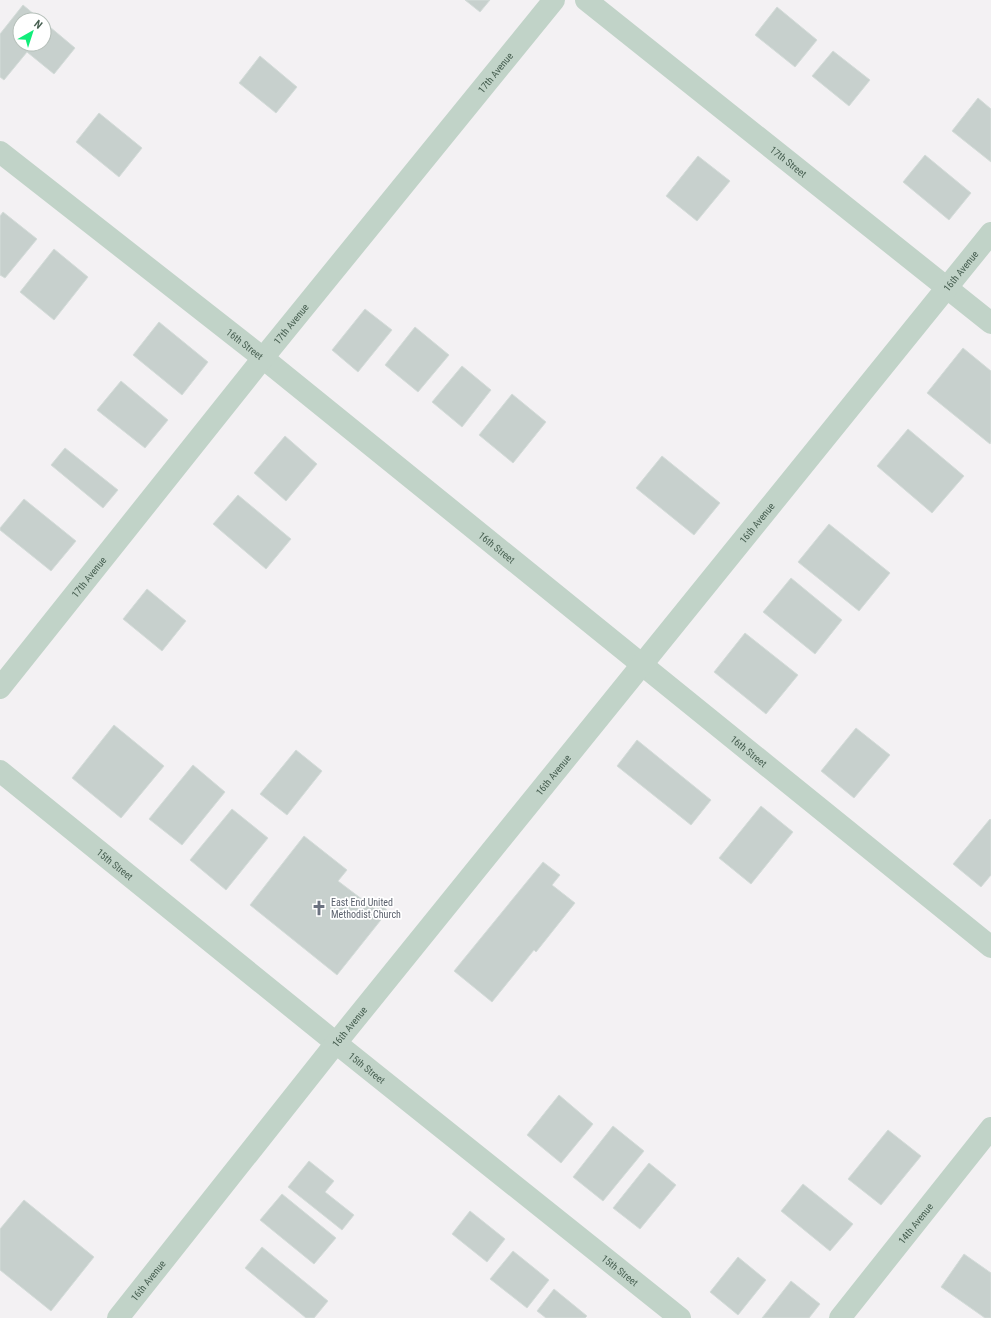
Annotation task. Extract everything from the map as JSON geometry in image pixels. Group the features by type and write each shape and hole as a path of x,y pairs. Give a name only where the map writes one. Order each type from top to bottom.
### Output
{"street":[{"name":"17th Avenue","path":"0,688 263,358 554,0"},
{"name":"17th Street","path":"586,0 991,322"},
{"name":"16th Street","path":"0,152 263,358 991,946"},
{"name":"16th Avenue","path":"118,1318 336,1043 991,233"},
{"name":"15th Street","path":"0,771 336,1043 680,1318"},
{"name":"14th Avenue","path":"840,1318 991,1128"}],"building":[{"path":"465,0 490,0 480,12"},
{"path":"23,5 31,12 17,12"},
{"path":"777,7 817,40 795,67 755,35"},
{"path":"12,19 12,52 27,52 4,80 0,77 0,34"},
{"path":"52,29 75,48 54,74 27,52 52,52"},
{"path":"833,51 870,80 849,106 812,76"},
{"path":"260,56 297,87 276,113 239,83"},
{"path":"978,98 991,109 991,162 952,131"},
{"path":"99,113 142,148 119,177 76,142"},
{"path":"925,155 971,193 949,220 903,182"},
{"path":"698,156 730,181 697,221 666,196"},
{"path":"3,212 37,239 5,278 0,275 0,216"},
{"path":"54,249 88,277 54,320 20,292"},
{"path":"365,309 392,330 358,372 332,350"},
{"path":"159,322 208,362 182,395 133,355"},
{"path":"415,327 449,355 418,392 385,365"},
{"path":"963,348 991,371 990,444 927,393"},
{"path":"462,366 491,390 462,427 432,402"},
{"path":"121,381 168,420 145,448 97,410"},
{"path":"512,394 546,422 513,463 479,435"},
{"path":"908,429 964,476 932,513 877,466"},
{"path":"285,436 317,464 286,501 254,473"},
{"path":"65,448 118,490 103,508 51,465"},
{"path":"662,456 720,503 694,535 636,488"},
{"path":"238,495 291,539 266,569 213,524"},
{"path":"24,499 76,541 51,571 0,530 0,528"},
{"path":"829,524 890,573 859,611 798,562"},
{"path":"791,578 842,620 815,654 763,612"},
{"path":"147,589 186,621 162,651 123,619"},
{"path":"745,633 798,675 766,714 714,672"},
{"path":"114,725 164,766 121,818 72,778"},
{"path":"856,728 890,755 854,798 821,771"},
{"path":"637,740 711,800 691,825 617,766"},
{"path":"296,750 322,771 287,815 260,794"},
{"path":"193,765 225,792 182,845 149,819"},
{"path":"761,806 793,832 751,884 719,858"},
{"path":"232,809 268,838 226,890 190,860"},
{"path":"990,819 991,875 981,887 953,864"},
{"name":"East End United Methodist Church","path":"304,836 347,870 338,881 367,903 372,897 388,911 337,975 250,905"},
{"path":"543,862 560,875 552,885 575,903 536,952 534,950 492,1002 454,971"},
{"path":"559,1095 593,1124 561,1163 527,1135"},
{"path":"613,1126 644,1151 603,1201 573,1177"},
{"path":"888,1130 921,1156 881,1205 848,1179"},
{"path":"309,1161 334,1181 325,1192 354,1215 342,1230 288,1187"},
{"path":"649,1163 676,1185 640,1229 613,1208"},
{"path":"803,1184 853,1224 830,1251 781,1211"},
{"path":"282,1194 336,1238 314,1264 260,1220"},
{"path":"24,1200 94,1257 51,1311 0,1270 0,1229"},
{"path":"470,1211 505,1239 487,1262 452,1234"},
{"path":"262,1247 328,1301 314,1318 306,1318 245,1268"},
{"path":"513,1251 549,1280 527,1308 490,1279"},
{"path":"964,1254 991,1273 991,1318 985,1318 941,1287"},
{"path":"738,1257 766,1280 738,1315 710,1292"},
{"path":"791,1281 820,1304 809,1318 762,1318"},
{"path":"554,1289 587,1316 585,1318 546,1318 537,1311"}],"place":[{"name":"East End United Methodist Church","path":"319,908"}]}
